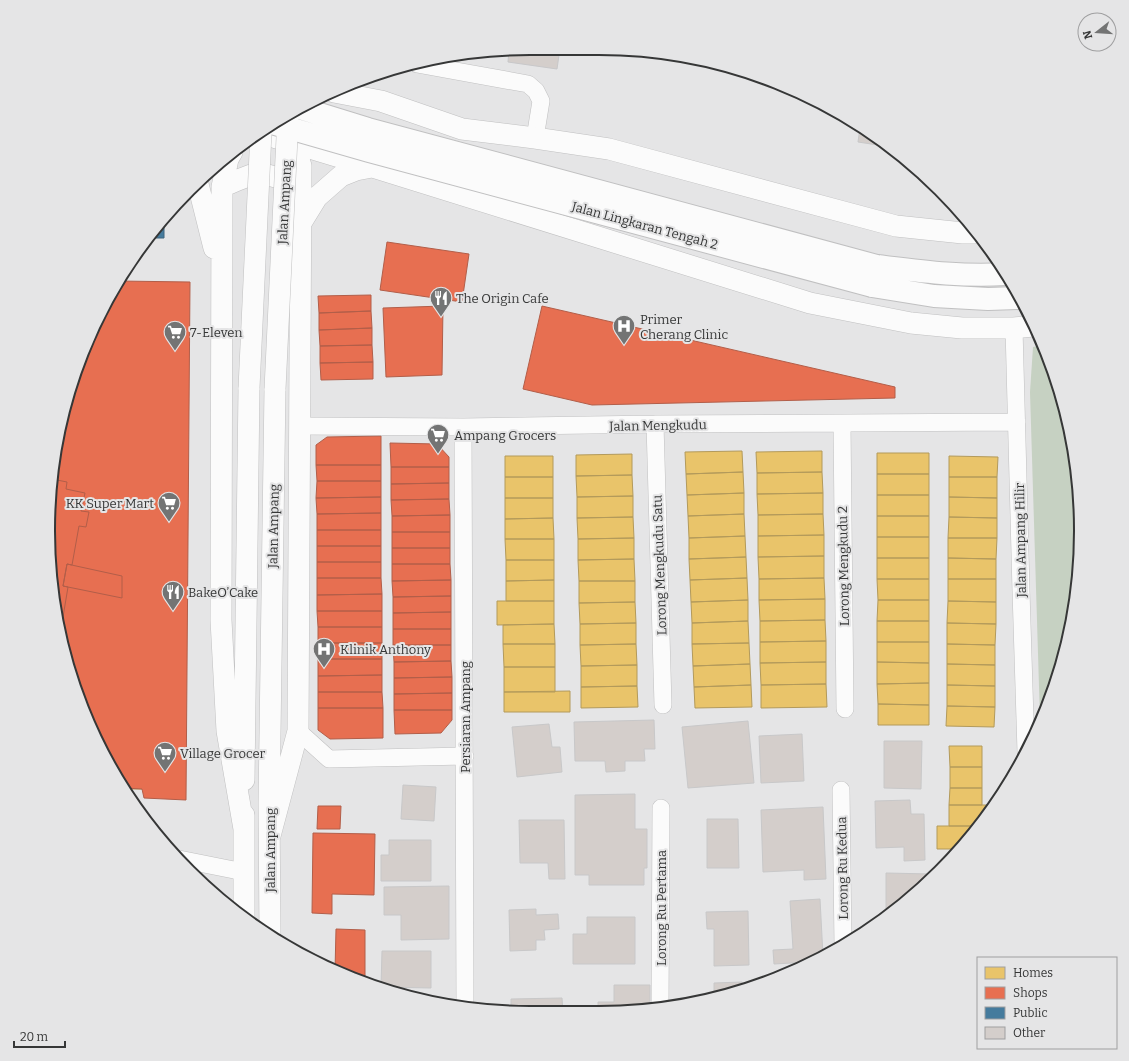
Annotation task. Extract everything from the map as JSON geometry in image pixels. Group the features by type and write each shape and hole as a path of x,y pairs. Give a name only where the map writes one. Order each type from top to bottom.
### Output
{"highway":[{"name":"Jalan Lingkaran Tengah 2","path":"308,111 368,129 877,266 938,273 999,274"},
{"name":"Jalan Lingkaran Tengah 2","path":"283,125 369,151 872,286 934,296 988,299 1013,298"}],"main road":[{"path":"345,93 369,94 462,129 609,149 896,226 969,233"},
{"path":"363,164 340,145 337,123 342,109 351,102 369,94"},
{"path":"291,120 303,134 307,142 316,149"},
{"name":"Jalan Ampang","path":"270,928 275,389 288,122"},
{"path":"270,836 298,731 301,166 294,143 280,127"},
{"path":"267,135 810,303 911,323 962,328 1024,327"},
{"name":"Jalan Ampang","path":"244,910 249,388 261,139"},
{"path":"301,224 317,197 341,176 356,170 363,164"},
{"path":"227,165 222,187 221,620 228,739 244,829"},
{"path":"222,187 251,175 268,175 286,180 301,193"},
{"path":"199,189 221,278"}],"street":[{"path":"429,66 528,84 536,91 541,101 535,138"},
{"name":"Jalan Ampang Hilir","path":"1024,327 1017,422 1026,740"},
{"name":"Jalan Mengkudu","path":"299,426 463,427 655,424 1017,422"},
{"name":"Lorong Mengkudu Satu","path":"655,424 663,705"},
{"name":"Lorong Mengkudu 2","path":"842,424 845,709"},
{"name":"Persiaran Ampang","path":"463,427 465,1002"},
{"path":"298,731 329,759 465,756"},
{"name":"Lorong Ru Kedua","path":"841,790 843,938"},
{"name":"Lorong Ru Pertama","path":"660,1002 661,808"},
{"path":"188,861 244,872"}],"green space":[{"path":"1037,346 1049,378 1058,407 1065,438 1070,468 1074,530 1070,593 1065,623 1058,654 1040,708 1030,392 1033,347"}],"building: Homes":[{"path":"126,302 181,303 181,324 179,324 180,388 187,388 186,420 179,420 179,463 181,463 181,491 156,490 156,508 164,508 164,512 181,512 180,619 183,620 183,631 186,631 186,642 162,641 162,650 183,650 183,661 170,661 170,676 182,676 181,745 171,744 171,752 183,752 183,767 179,767 179,797 164,797 164,789 156,789 156,779 150,779 150,783 142,783 142,789 131,789 127,782 128,759 123,759 124,720 132,721 132,707 125,707 125,685 117,685 117,674 125,674 125,661 113,661 113,648 136,648 136,642 111,642 111,629 115,629 116,612 129,612 129,602 122,602 122,505 134,505 134,492 118,492 118,464 125,464 125,379 118,379 118,361 121,361 123,347 127,347 127,341 121,341 121,323 137,323 137,310 126,310"},
{"path":"742,451 743,472 686,474 685,452"},
{"path":"822,451 822,472 757,473 756,452"},
{"path":"877,453 929,453 929,474 877,474"},
{"path":"632,454 632,475 576,476 576,455"},
{"path":"505,456 553,456 553,477 505,477"},
{"path":"949,456 998,457 997,477 949,477"},
{"path":"743,472 744,493 687,495 686,474"},
{"path":"822,472 823,493 757,494 757,473"},
{"path":"877,474 929,474 929,495 877,495"},
{"path":"632,475 633,496 577,497 576,476"},
{"path":"505,477 553,477 553,498 505,498"},
{"path":"949,477 997,477 997,498 949,497"},
{"path":"744,493 744,514 688,516 687,495"},
{"path":"823,493 823,514 758,515 757,494"},
{"path":"877,495 929,495 929,516 877,516"},
{"path":"633,496 633,517 577,518 577,497"},
{"path":"949,497 997,498 997,518 949,517"},
{"path":"505,498 553,498 553,518 505,519"},
{"path":"744,514 745,536 689,538 688,516"},
{"path":"823,514 824,535 758,536 758,515"},
{"path":"877,516 929,516 929,537 877,537"},
{"path":"633,517 634,538 578,539 577,518"},
{"path":"949,517 997,518 997,538 948,538"},
{"path":"553,518 554,539 505,539 505,519"},
{"path":"824,535 824,556 758,557 758,536"},
{"path":"745,536 746,557 689,559 689,538"},
{"path":"877,537 929,537 929,558 877,558"},
{"path":"634,538 634,559 578,560 578,539"},
{"path":"948,538 997,538 996,559 948,558"},
{"path":"505,539 554,539 554,560 506,560"},
{"path":"824,556 824,578 759,579 758,557"},
{"path":"746,557 747,578 690,580 689,559"},
{"path":"877,558 929,558 929,579 877,579"},
{"path":"948,558 996,559 996,579 948,579"},
{"path":"634,559 635,581 579,581 578,560"},
{"path":"506,560 554,560 554,580 506,581"},
{"path":"747,578 748,600 691,602 690,580"},
{"path":"824,578 825,599 759,600 759,579"},
{"path":"877,579 929,579 929,600 878,600"},
{"path":"948,579 996,579 996,602 948,601"},
{"path":"554,580 554,601 506,601 506,581"},
{"path":"579,581 635,581 635,602 579,603"},
{"path":"825,599 825,620 760,621 759,600"},
{"path":"748,600 748,621 692,623 691,602"},
{"path":"878,600 929,600 929,621 877,621"},
{"path":"497,601 554,601 554,624 497,625"},
{"path":"948,601 996,602 996,624 947,623"},
{"path":"635,602 636,623 580,624 579,603"},
{"path":"825,620 826,641 760,642 760,621"},
{"path":"748,621 749,643 692,644 692,623"},
{"path":"877,621 929,621 929,642 877,642"},
{"path":"636,623 636,644 580,645 580,624"},
{"path":"947,623 996,624 995,645 947,644"},
{"path":"554,624 555,644 503,644 503,625"},
{"path":"826,641 826,662 760,663 760,642"},
{"path":"877,642 929,642 929,663 877,662"},
{"path":"749,643 750,664 693,666 692,644"},
{"path":"503,644 555,644 555,667 504,667"},
{"path":"636,644 637,665 581,666 580,645"},
{"path":"947,644 995,645 995,665 947,664"},
{"path":"826,662 826,684 761,685 760,663"},
{"path":"877,662 929,663 929,683 877,684"},
{"path":"750,664 751,685 694,687 693,666"},
{"path":"947,664 995,665 995,686 947,685"},
{"path":"637,665 637,686 581,687 581,666"},
{"path":"504,667 555,667 555,692 504,692"},
{"path":"929,683 929,705 878,704 877,684"},
{"path":"826,684 827,707 761,708 761,685"},
{"path":"751,685 752,707 695,708 694,687"},
{"path":"947,685 995,686 995,707 947,706"},
{"path":"637,686 638,707 581,708 581,687"},
{"path":"570,691 570,712 504,712 504,692"},
{"path":"878,704 929,705 929,725 878,725"},
{"path":"947,706 995,707 994,727 946,726"},
{"path":"949,746 982,746 982,767 950,767"},
{"path":"950,767 982,767 982,788 950,788"},
{"path":"950,788 982,788 982,805 949,805"},
{"path":"949,805 987,805 971,826 949,826"},
{"path":"937,826 971,826 951,849 937,849"}],"building: Shops":[{"path":"387,242 469,254 462,302 380,290"},
{"path":"126,281 190,282 186,800 144,798 142,789 131,788 104,741 80,683 71,654 59,593 56,562 56,499 64,438 71,407 80,378 104,320"},
{"path":"371,295 371,311 319,313 318,296"},
{"path":"443,306 442,375 386,377 383,308"},
{"path":"542,306 895,387 895,398 592,405 523,389"},
{"path":"371,311 372,328 319,330 319,313"},
{"path":"372,328 372,345 320,346 319,330"},
{"path":"372,345 373,362 320,363 320,346"},
{"path":"373,362 373,379 321,380 320,363"},
{"path":"381,436 381,465 316,465 316,445 327,437"},
{"path":"390,443 437,444 449,457 449,467 391,467"},
{"path":"316,465 381,465 381,481 317,481"},
{"path":"391,467 449,467 449,483 391,484"},
{"path":"58,480 67,482 66,489 85,493 81,511 89,512 86,527 79,526 72,565 67,564 63,586 68,587 63,617 56,562 55,530"},
{"path":"317,481 381,481 381,497 316,498"},
{"path":"449,483 449,499 391,500 391,484"},
{"path":"381,497 381,513 317,514 316,498"},
{"path":"449,499 450,515 392,516 391,500"},
{"path":"381,513 381,530 317,530 317,514"},
{"path":"450,515 450,532 392,532 392,516"},
{"path":"317,530 381,530 381,546 317,546"},
{"path":"392,532 450,532 450,548 392,548"},
{"path":"317,546 381,546 381,562 317,562"},
{"path":"392,548 450,548 450,564 392,564"},
{"path":"317,562 381,562 381,578 317,578"},
{"path":"67,564 122,576 122,598 63,586"},
{"path":"392,564 450,564 451,580 392,581"},
{"path":"317,578 381,578 382,594 317,595"},
{"path":"451,580 451,596 393,597 392,581"},
{"path":"382,594 382,611 317,611 317,595"},
{"path":"451,596 451,612 393,613 393,597"},
{"path":"317,611 382,611 382,627 318,627"},
{"path":"451,612 451,629 393,629 393,613"},
{"path":"318,627 382,627 382,643 318,643"},
{"path":"393,629 451,629 451,645 393,645"},
{"path":"318,643 382,643 382,659 318,659"},
{"path":"393,645 451,645 451,661 394,662"},
{"path":"318,659 382,659 382,675 318,676"},
{"path":"451,661 452,677 394,678 394,662"},
{"path":"382,675 382,692 318,692 318,676"},
{"path":"452,677 452,693 394,694 394,678"},
{"path":"318,692 382,692 383,708 318,708"},
{"path":"452,693 452,710 394,710 394,694"},
{"path":"318,708 383,708 383,738 330,739 318,730"},
{"path":"394,710 452,710 452,720 441,733 395,734"},
{"path":"318,806 341,806 340,829 317,829"},
{"path":"313,833 375,834 374,895 332,894 332,914 312,913"},
{"path":"336,929 365,930 365,976 335,964"}],"building: Public":[{"path":"164,228 164,238 156,238"}],"building: Other":[{"path":"559,55 557,69 508,62 509,56"},
{"path":"859,133 877,145 858,142"},
{"path":"654,720 655,749 644,749 645,761 625,761 625,771 606,772 605,761 575,761 574,722"},
{"path":"748,721 754,783 688,788 682,727"},
{"path":"549,724 552,747 560,747 562,772 517,777 512,727"},
{"path":"802,734 804,781 761,783 759,736"},
{"path":"884,741 922,741 921,789 884,788"},
{"path":"403,785 436,787 434,821 401,819"},
{"path":"635,794 635,829 647,829 647,868 644,868 644,885 589,885 589,875 575,875 575,795"},
{"path":"910,800 911,814 924,814 925,860 904,861 904,847 876,848 875,801"},
{"path":"823,807 826,879 804,880 804,870 763,872 761,810"},
{"path":"707,819 738,819 739,868 707,868"},
{"path":"519,820 564,820 565,879 549,879 548,863 520,863"},
{"path":"389,840 431,840 431,881 381,881 381,855 389,855"},
{"path":"886,873 927,874 912,888 886,909"},
{"path":"449,886 449,939 401,940 401,915 384,915 384,887"},
{"path":"820,899 823,949 796,963 774,964 773,950 793,949 790,901"},
{"path":"536,909 536,915 558,914 559,929 544,930 545,940 536,940 536,950 510,951 509,910"},
{"path":"748,911 749,965 714,966 714,929 707,929 706,912"},
{"path":"587,917 635,917 635,964 573,964 573,934 587,934"},
{"path":"382,951 431,951 431,988 398,987 381,982"},
{"path":"742,982 742,984 714,992 714,983"},
{"path":"614,985 650,985 650,1003 598,1006 598,1002 614,1002"},
{"path":"562,998 563,1006 511,1005 511,999"}],"place":[{"name":"The Origin Cafe","path":"441,318"},
{"name":"Primer Cherang Clinic","path":"624,346"},
{"name":"7-Eleven","path":"175,352"},
{"name":"Ampang Grocers","path":"438,454"},
{"name":"KK Super Mart","path":"169,522"},
{"name":"BakeO’Cake","path":"173,612"},
{"name":"Klinik Anthony","path":"324,668"},
{"name":"Village Grocer","path":"165,772"}]}
